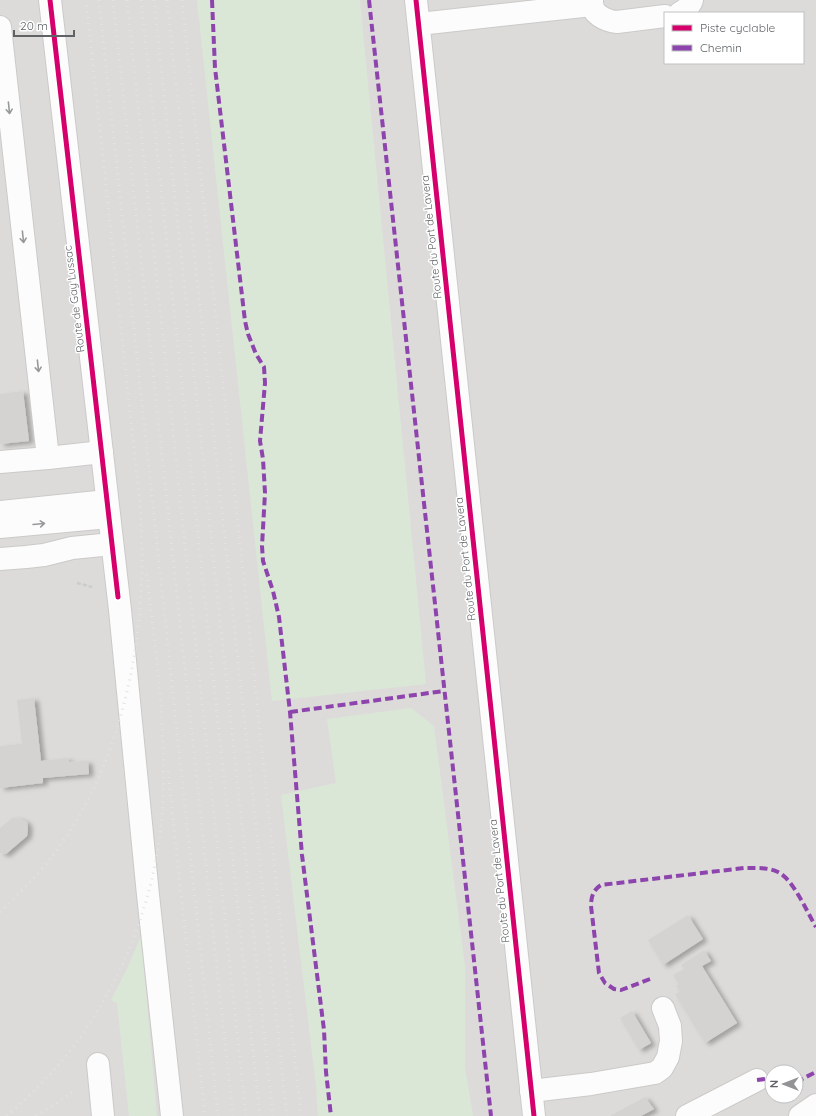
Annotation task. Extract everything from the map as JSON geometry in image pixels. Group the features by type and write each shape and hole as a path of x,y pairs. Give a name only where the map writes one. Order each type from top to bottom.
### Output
{"street":[{"name":"Route de Gay Lussac","path":"50,0 118,597 172,1116"},
{"name":"Route du Port de Lavera","path":"416,0 534,1116"},
{"path":"682,12 691,4 692,0"},
{"path":"419,24 592,2 595,12 602,18 610,21 617,22 664,16"},
{"path":"0,27 48,458"},
{"path":"0,462 102,452"},
{"path":"0,512 108,509"},
{"path":"0,527 108,509"},
{"path":"0,559 44,555 72,548 112,544"},
{"path":"0,554 20,546 36,545 72,548"},
{"path":"531,1091 591,1084 655,1073 662,1068 668,1058 671,1041 670,1026 663,1008"},
{"path":"98,1064 103,1116"},
{"path":"687,1116 757,1080"},
{"path":"800,1116 816,1105"}],"path":[{"path":"77,583 92,586"}],"shaded area":[{"path":"0,0 816,0 816,1116 0,1116"}],"green space":[{"path":"197,0 360,0 426,684 272,701"},
{"path":"411,708 434,726 465,966 465,1068 473,1116 318,1116 316,1086 281,795 336,783 327,719"},
{"path":"141,936 157,1116 129,1116 117,1003 111,1000 127,969"}],"building":[{"path":"23,391 29,441 0,444 0,394"},
{"path":"34,698 41,761 68,758 69,762 88,761 89,774 43,778 43,783 0,788 0,746 22,744 17,700"},
{"path":"13,817 27,822 27,836 6,854 0,853 0,828"},
{"path":"688,915 703,939 663,965 648,940"},
{"path":"704,950 711,961 702,966 737,1023 705,1043 675,994 680,992 676,986 679,984 673,975 684,969 681,965"},
{"path":"632,1011 651,1043 639,1050 620,1018"},
{"path":"645,1097 654,1109 641,1116 610,1116"}],"railway":[{"path":"0,912 18,895 59,847 82,812 95,785 107,757 126,698 137,638 140,608 142,582 140,505 86,0"},
{"path":"99,0 218,1116"},
{"path":"113,0 233,1116"},
{"path":"127,0 246,1116"},
{"path":"141,0 260,1116"},
{"path":"154,0 273,1116"},
{"path":"167,0 287,1116"},
{"path":"182,0 301,1116"},
{"path":"7,1116 36,1089 63,1060 97,1012 113,984 139,924 156,862 161,830 164,769 159,683 146,569"},
{"path":"168,771 205,1116"},
{"path":"36,1116 76,1090"}],"marked path":[{"path":"212,0 215,68 245,321 248,334 256,354 264,367 265,383 260,441 263,459 265,493 262,546 263,561 273,591 279,617 290,712 302,855 324,1030 326,1072 331,1116"},
{"path":"369,0 491,1116"},
{"path":"290,712 444,691"},
{"path":"650,979 621,990 614,989 605,983 599,973 591,900 596,889 601,885 744,868 770,869 778,872 789,881 816,927"},
{"path":"804,1078 816,1072"},
{"path":"757,1080 764,1079"}],"cycle path":[{"path":"50,0 118,597"},
{"path":"416,0 534,1116"}]}
